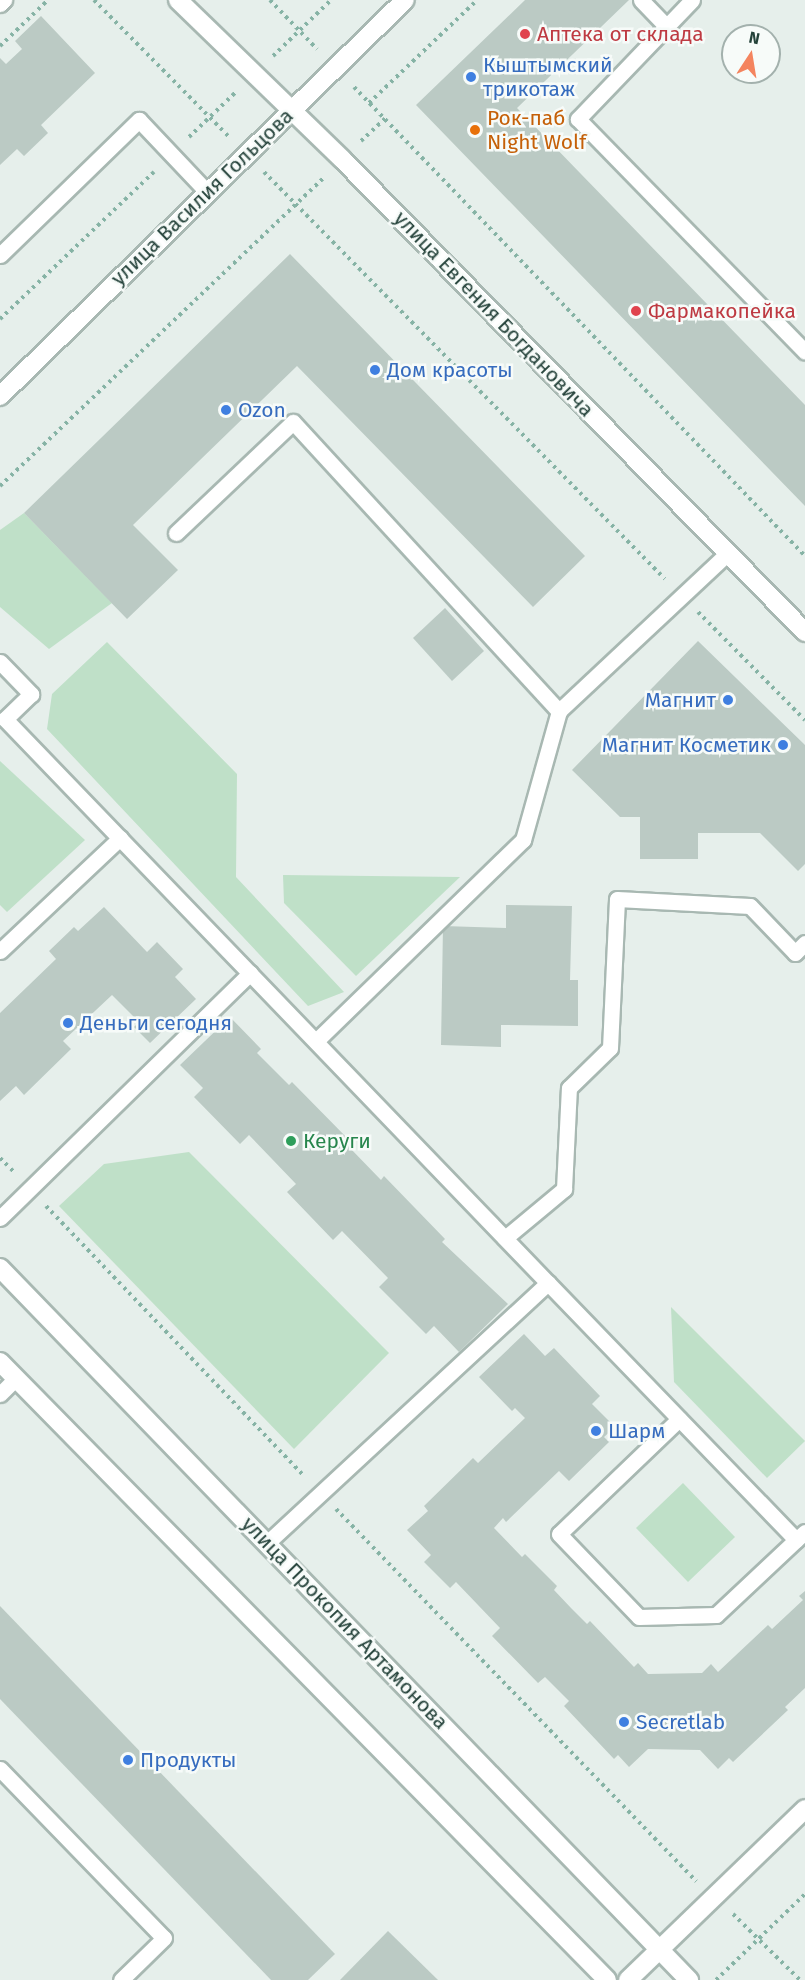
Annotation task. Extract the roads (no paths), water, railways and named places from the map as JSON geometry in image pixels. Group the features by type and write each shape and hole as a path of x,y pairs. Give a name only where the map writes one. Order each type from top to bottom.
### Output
{"street":[{"name":"улица Евгения Богдановича","path":"178,0 290,112 342,159 805,632"},
{"name":"улица Василия Гольцова","path":"0,396 405,0"},
{"name":"улица Прокопия Артамонова","path":"0,1268 661,1948 689,1980"},
{"path":"0,1362 607,1980"},
{"path":"628,1980 805,1809"}],"lane":[{"path":"0,4 4,0"},
{"path":"641,0 665,25"},
{"path":"692,0 665,25 578,119 805,352"},
{"path":"0,255 139,120 207,192"},
{"path":"176,533 293,422 559,711"},
{"path":"316,1041 523,840 559,711 728,553"},
{"path":"0,662 31,694 3,721 120,838 679,1419 800,1536 716,1615 639,1617 559,1534 679,1419"},
{"path":"0,951 120,838"},
{"path":"505,1238 564,1189 568,1088 610,1048 617,899 750,906 802,953"},
{"path":"0,1218 250,973"},
{"path":"267,1543 548,1283"},
{"path":"0,1394 16,1378"},
{"path":"0,1769 164,1938 121,1980"}],"place":[{"name":"Аптека от склада","path":"525,34"},
{"name":"Кыштымский трикотаж","path":"471,77"},
{"name":"Рок-паб Night Wolf","path":"475,130"},
{"name":"Фармакопейка","path":"636,311"},
{"name":"Дом красоты","path":"375,370"},
{"name":"Ozon","path":"226,410"},
{"name":"Магнит","path":"728,700"},
{"name":"Магнит Косметик","path":"783,745"},
{"name":"Деньги сегодня","path":"68,1023"},
{"name":"Керуги","path":"291,1141"},
{"name":"Шарм","path":"596,1431"},
{"name":"Secretlab","path":"624,1722"},
{"name":"Продукты","path":"128,1760"}]}
